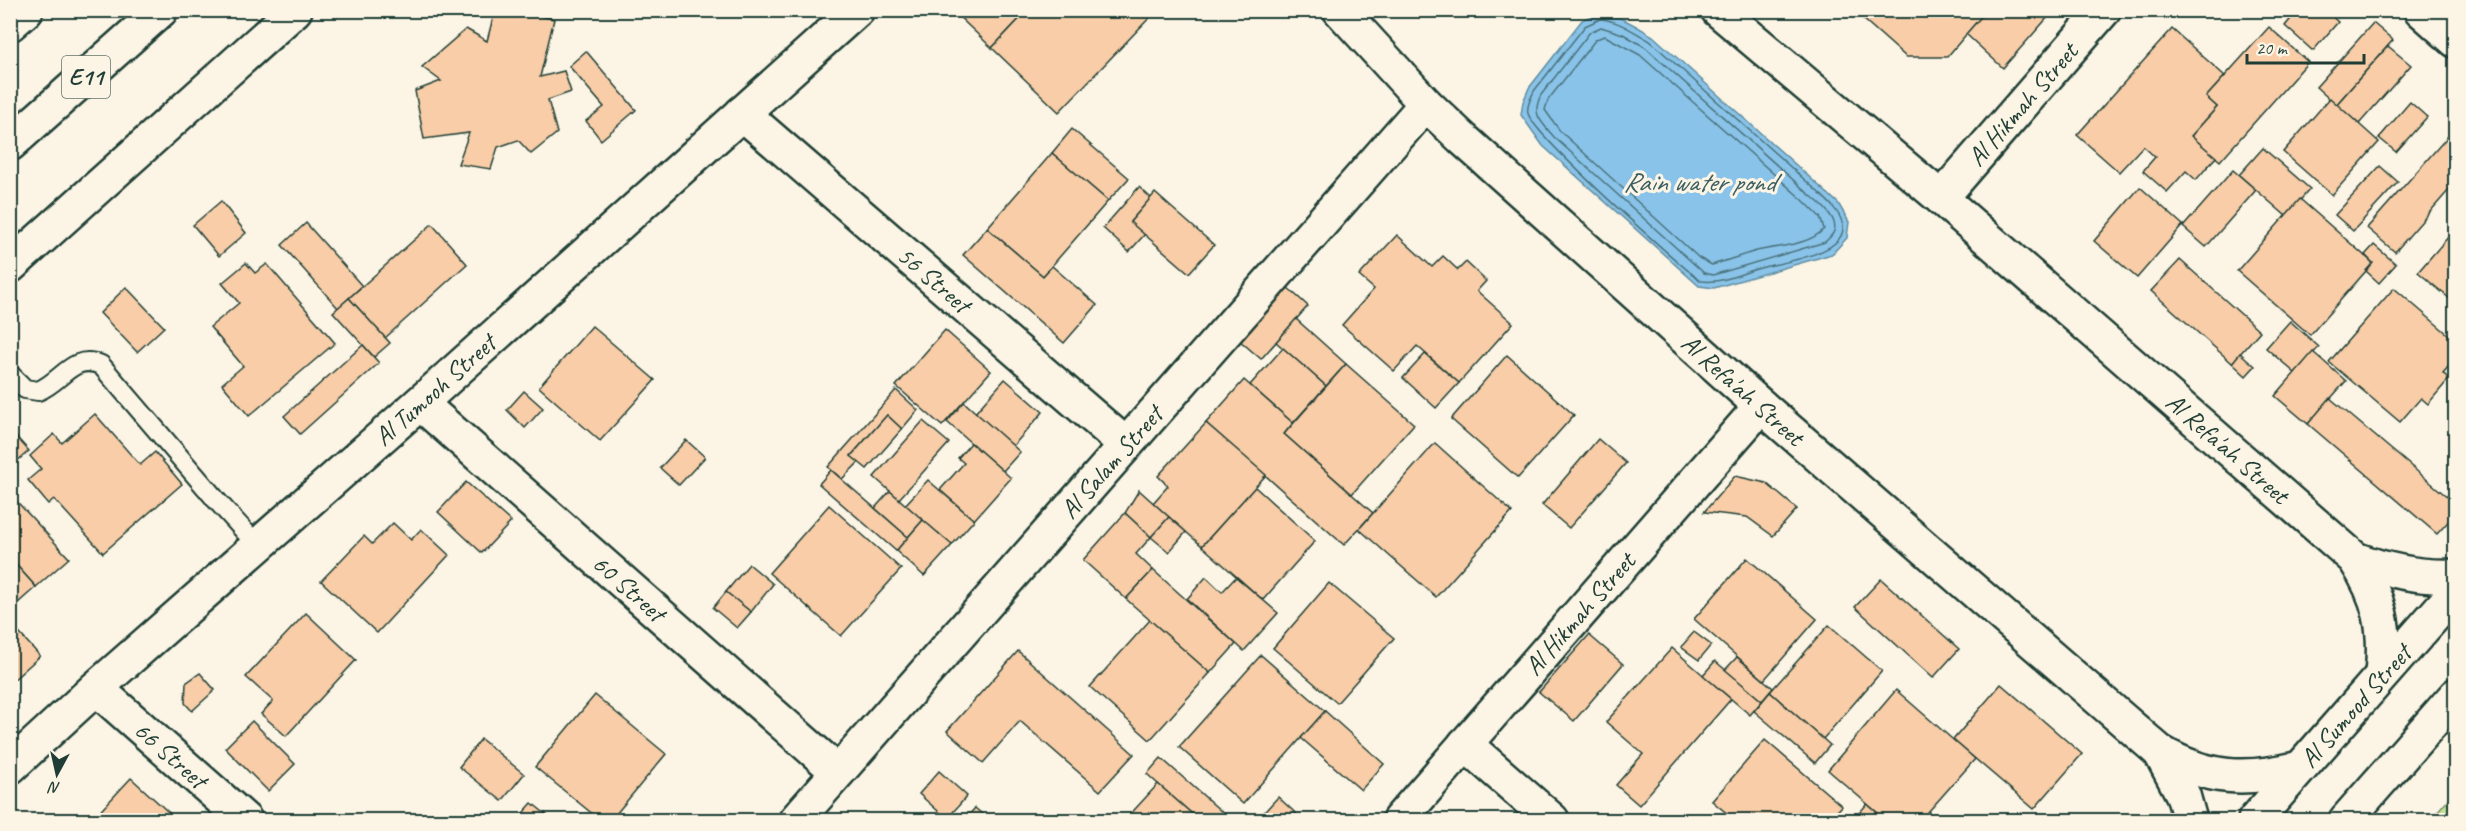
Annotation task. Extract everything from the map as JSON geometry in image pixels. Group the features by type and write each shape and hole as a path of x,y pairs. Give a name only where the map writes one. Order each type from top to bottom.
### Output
{"main road":[{"path":"10,24 26,10"},
{"name":"E11","path":"10,144 161,10"},
{"path":"10,266 295,10"},
{"name":"Al Tumooh Street","path":"10,767 96,688 420,403 857,10"},
{"name":"Al Refa'ah Street","path":"1340,10 1426,104 1761,406 2160,752 2207,773 2238,777 2270,775 2300,768"},
{"name":"Al Refa'ah Street","path":"1718,10 1941,198 2355,559 2374,594 2383,626 2385,650 2382,674"},
{"name":"Al Hikmah Street","path":"1941,198 2104,10"},
{"path":"2421,10 2456,41"},
{"name":"Al Salam Street","path":"796,820 1426,104"},
{"name":"56 Street","path":"742,113 1125,444"},
{"name":"60 Street","path":"420,403 838,772"},
{"name":"Al Hikmah Street","path":"1399,820 1761,406"},
{"name":"Al Refa'ah Street","path":"2355,559 2382,569 2411,575 2456,576"},
{"name":"Al Sumood Street","path":"2255,820 2456,591"},
{"name":"66 Street","path":"96,688 245,820"},
{"path":"2346,820 2456,695"},
{"path":"1465,744 1552,820"},
{"name":"Al Refa'ah Street","path":"2160,752 2183,795 2190,820"}],"lane":[{"path":"10,374 25,389 38,391 78,362 86,360 101,365 258,546"}],"green space":[{"path":"2455,791 2455,820 2430,820"}],"water":[{"name":"Rain water pond","path":"1598,13 1620,18 1653,36 1838,203 1849,222 1847,238 1832,254 1714,288 1699,286 1543,146 1521,115 1523,102 1529,88 1582,20"}],"building":[{"path":"495,10 513,10 554,19 540,77 564,71 571,92 548,100 557,133 531,154 518,140 498,147 491,169 458,164 469,133 424,139 415,91 441,81 422,67 466,29 487,41"},
{"path":"952,10 1028,10 992,48"},
{"path":"1028,10 1157,10 1059,112 992,48"},
{"path":"1853,10 1987,10 1947,57 1906,57"},
{"path":"1987,10 2043,10 2049,16 2003,68 1966,34"},
{"path":"2298,10 2325,10 2338,22 2313,51 2285,26"},
{"path":"2373,23 2393,40 2336,105 2316,87"},
{"path":"2269,27 2308,62 2220,161 2191,136 2217,107 2206,97"},
{"path":"2172,29 2225,76 2206,97 2217,107 2191,136 2216,157 2196,180 2186,171 2167,192 2143,171 2155,157 2143,146 2119,172 2077,135"},
{"path":"2388,46 2411,65 2359,124 2336,105"},
{"path":"586,51 636,110 601,140 586,121 604,107 569,66"},
{"path":"2330,98 2379,142 2332,195 2283,152"},
{"path":"2410,102 2427,117 2396,152 2379,138"},
{"path":"1072,129 1129,178 1108,201 1052,153"},
{"path":"2449,135 2456,141 2456,182 2395,252 2367,228"},
{"path":"2263,148 2310,189 2286,216 2239,175"},
{"path":"1052,153 1108,201 1043,276 987,228"},
{"path":"2380,166 2398,182 2353,231 2335,215"},
{"path":"2233,170 2256,190 2206,247 2183,227"},
{"path":"1139,187 1151,198 1130,222 1145,234 1129,252 1103,228"},
{"path":"2140,187 2183,225 2137,278 2094,241"},
{"path":"1155,193 1214,245 1189,273 1130,222"},
{"path":"2300,199 2373,263 2310,335 2237,271"},
{"path":"221,201 246,233 219,256 193,225"},
{"path":"306,223 362,286 338,308 282,245"},
{"path":"432,224 467,264 385,338 349,298"},
{"path":"987,228 1043,276 1052,266 1097,305 1064,343 963,255"},
{"path":"2456,228 2456,304 2418,272"},
{"path":"1397,235 1432,267 1443,256 1458,270 1466,262 1486,281 1477,291 1513,323 1459,383 1417,346 1394,371 1342,325 1374,289 1359,276"},
{"path":"2374,245 2396,264 2379,283 2366,271 2373,263 2365,255"},
{"path":"2180,260 2260,331 2232,363 2151,291"},
{"path":"246,263 255,273 267,264 335,343 249,416 222,384 243,366 210,327 239,303 222,283"},
{"path":"126,287 164,327 137,352 100,313"},
{"path":"1287,287 1308,306 1261,359 1239,340"},
{"path":"2394,288 2456,341 2456,358 2443,373 2449,379 2428,404 2421,398 2400,422 2329,362"},
{"path":"349,298 390,343 374,357 333,312"},
{"path":"1296,319 1346,364 1326,386 1276,342"},
{"path":"2290,321 2319,347 2295,373 2266,348"},
{"path":"592,326 655,380 600,441 539,387"},
{"path":"945,330 991,371 942,426 896,386"},
{"path":"363,345 379,363 300,434 284,416"},
{"path":"1283,348 1326,386 1293,423 1250,385"},
{"path":"2313,352 2346,381 2308,424 2275,396"},
{"path":"2240,353 2255,366 2246,376 2232,363"},
{"path":"1425,354 1459,383 1436,408 1403,378"},
{"path":"1507,355 1574,415 1518,478 1451,419"},
{"path":"1346,364 1414,424 1352,494 1284,434"},
{"path":"1005,379 1043,412 1013,446 975,413"},
{"path":"1244,380 1293,423 1284,434 1373,513 1344,545 1206,423"},
{"path":"896,390 918,410 902,429 887,415 851,456 859,462 842,479 828,467"},
{"path":"524,391 543,408 525,428 507,410"},
{"path":"2330,398 2456,504 2456,513 2437,534 2308,424"},
{"path":"964,402 1020,452 1003,471 947,422"},
{"path":"95,414 140,465 155,452 182,484 103,553 54,499 48,504 28,480 41,469 30,456 54,434 62,443"},
{"path":"887,415 902,429 867,469 851,456"},
{"path":"923,421 949,443 899,499 874,477"},
{"path":"1206,423 1266,475 1202,546 1153,503 1168,486 1158,476"},
{"path":"10,430 29,451 10,467"},
{"path":"1598,439 1626,463 1569,528 1542,505"},
{"path":"686,440 705,457 679,485 660,468"},
{"path":"971,443 1011,478 974,520 940,490 964,463 958,458"},
{"path":"1435,443 1512,512 1436,597 1359,529"},
{"path":"831,470 908,537 896,551 819,484"},
{"path":"1735,476 1766,483 1797,509 1773,536 1747,517 1704,512"},
{"path":"928,480 974,520 952,545 905,505"},
{"path":"466,482 511,522 482,553 438,512"},
{"path":"1255,487 1315,541 1263,600 1202,546"},
{"path":"1139,490 1169,517 1151,537 1125,513"},
{"path":"890,491 923,520 908,537 875,508"},
{"path":"10,494 69,558 36,587 10,558"},
{"path":"829,505 901,569 841,636 769,573"},
{"path":"1125,513 1151,537 1136,554 1153,570 1126,599 1083,560"},
{"path":"1169,517 1186,532 1169,552 1151,537"},
{"path":"923,520 952,545 924,576 896,551"},
{"path":"393,523 411,540 421,529 449,555 377,633 321,581 364,536 372,544"},
{"path":"10,558 36,587 10,610"},
{"path":"1747,558 1817,619 1764,680 1694,619"},
{"path":"749,564 773,584 751,612 726,592"},
{"path":"1153,570 1236,644 1210,673 1126,599"},
{"path":"1206,577 1222,592 1236,577 1278,613 1244,651 1187,599"},
{"path":"1881,579 1959,649 1933,678 1855,607"},
{"path":"1329,583 1394,638 1337,703 1273,648"},
{"path":"726,592 751,612 737,628 713,608"},
{"path":"306,613 356,660 286,736 261,714 273,701 246,677"},
{"path":"1150,620 1210,673 1150,740 1090,687"},
{"path":"10,623 40,656 10,683"},
{"path":"1829,625 1882,671 1823,739 1770,692"},
{"path":"1694,632 1711,645 1699,660 1681,647"},
{"path":"1589,635 1623,664 1574,721 1539,692"},
{"path":"1672,648 1731,699 1639,805 1616,785 1643,754 1606,722"},
{"path":"1018,651 1134,754 1100,791 1020,721 983,763 947,731"},
{"path":"1261,655 1325,711 1243,804 1179,747"},
{"path":"1737,657 1773,688 1762,701 1725,670"},
{"path":"1715,661 1762,701 1750,715 1703,675"},
{"path":"200,673 215,690 192,711 185,703 186,683"},
{"path":"2001,684 2082,754 2034,809 1953,740"},
{"path":"1896,690 1975,759 1921,820 1886,820 1828,770"},
{"path":"1770,692 1830,745 1815,763 1754,711"},
{"path":"595,695 666,754 611,820 600,820 535,767"},
{"path":"1325,711 1384,764 1361,790 1301,738"},
{"path":"252,721 295,764 268,791 225,748"},
{"path":"481,739 524,774 502,801 459,767"},
{"path":"1765,740 1842,806 1829,820 1735,820 1712,801"},
{"path":"1161,758 1231,820 1199,820 1158,784 1147,774"},
{"path":"939,771 967,796 947,819 919,794"},
{"path":"131,778 177,820 92,820"},
{"path":"1158,784 1199,820 1125,820"},
{"path":"1278,797 1303,820 1257,820"},
{"path":"532,803 553,820 517,820"},
{"path":"1867,804 1886,820 1853,820"},
{"path":"975,808 989,820 964,820"}]}
